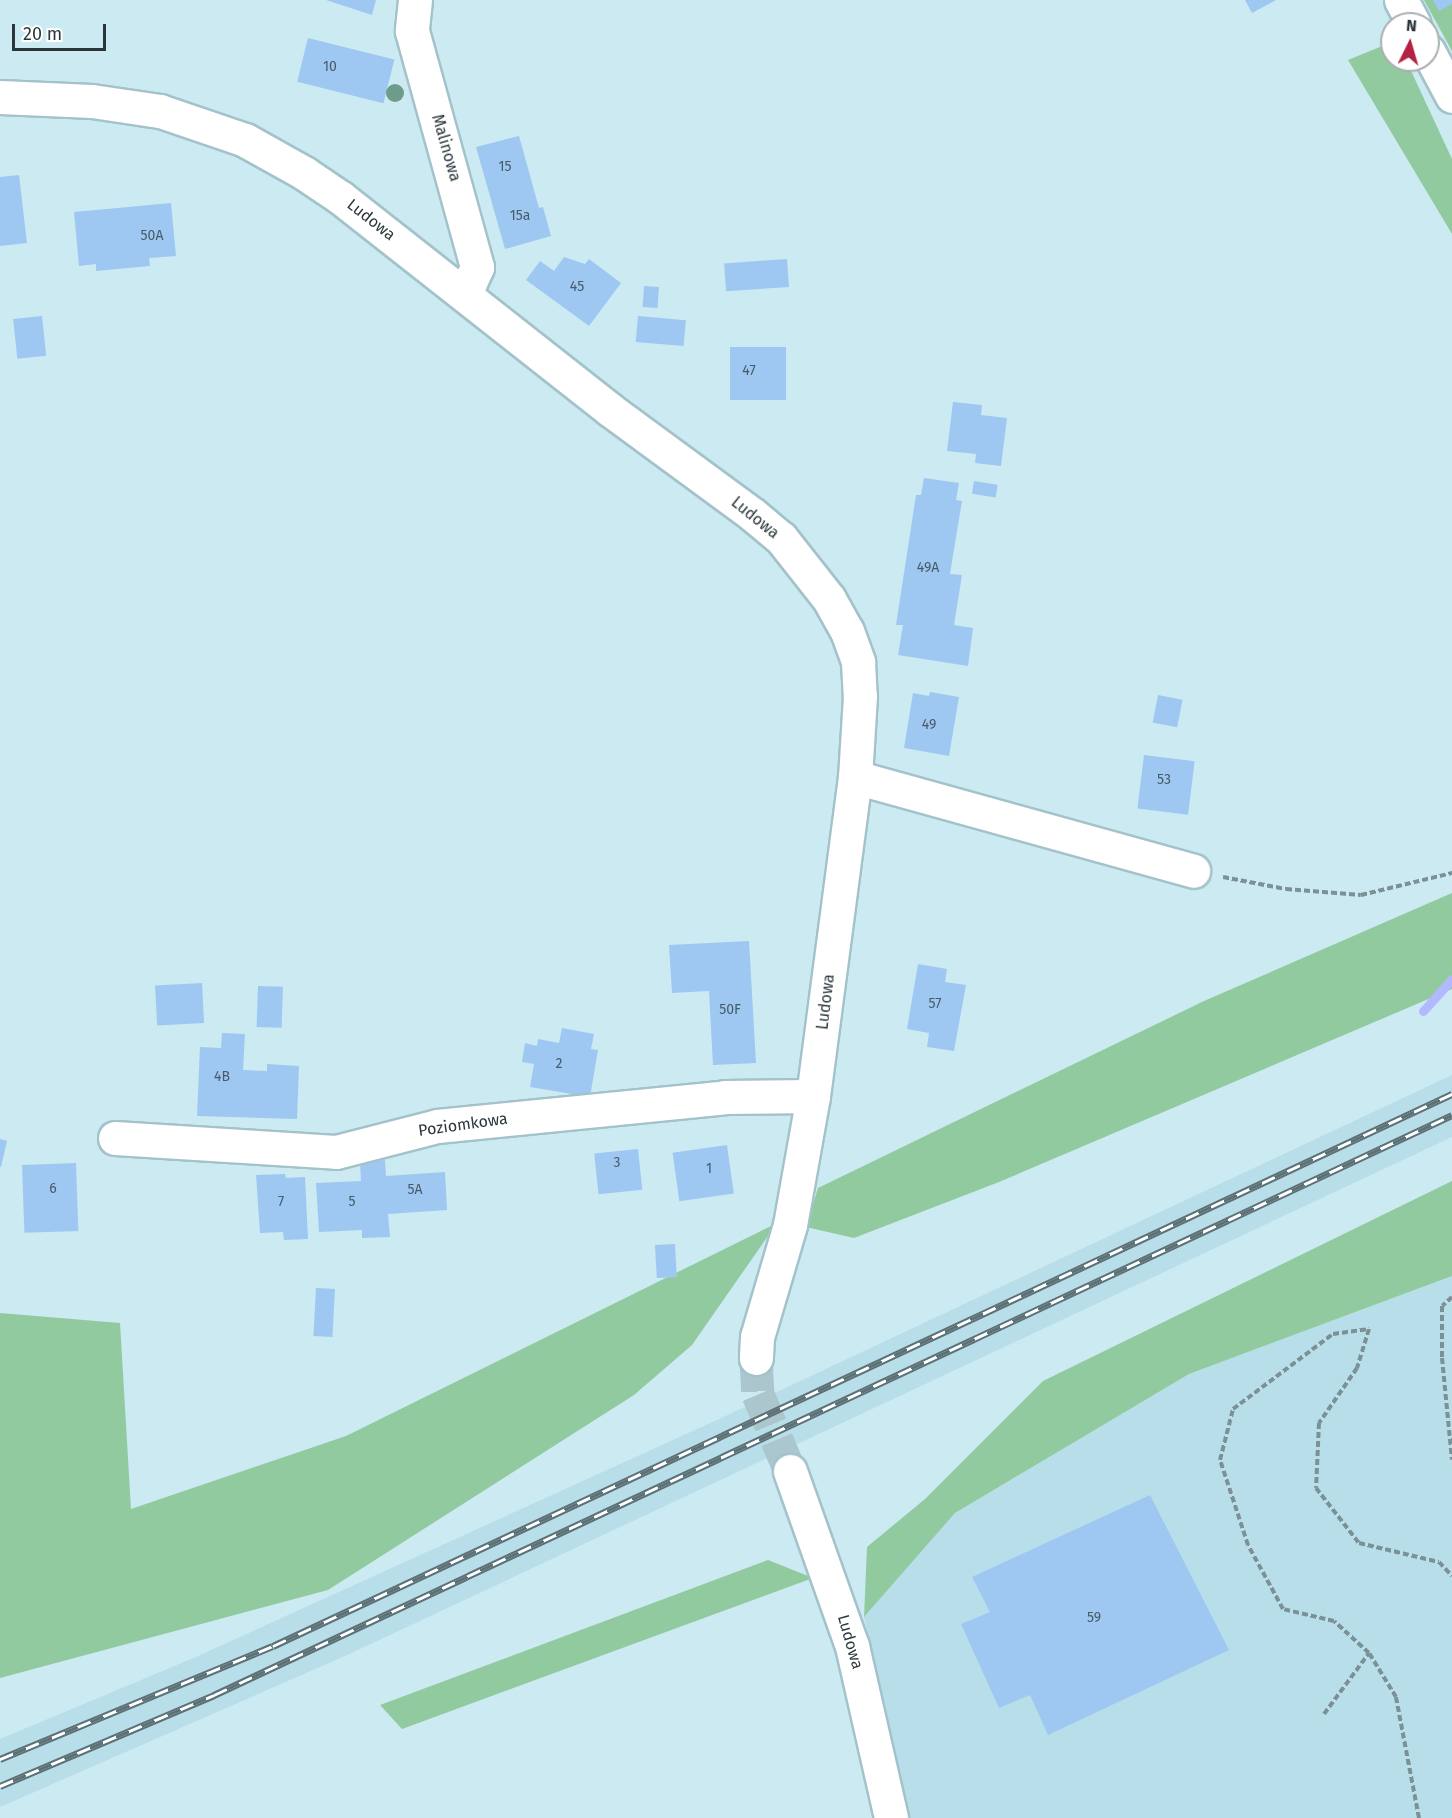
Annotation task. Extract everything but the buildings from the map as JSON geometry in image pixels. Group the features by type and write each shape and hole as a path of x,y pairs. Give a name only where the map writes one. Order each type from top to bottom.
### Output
{"street":[{"name":"Malinowa","path":"415,0 412,31 477,267 465,294"},
{"path":"1439,72 1452,96"},
{"name":"Ludowa","path":"0,97 128,105 214,127 273,155 332,192 609,409 752,514 808,569 847,631 858,662 860,696 855,777 813,1096 790,1225 759,1329 756,1358"},
{"path":"855,777 1193,871"},
{"name":"Poziomkowa","path":"114,1138 336,1152 437,1126 714,1098 813,1096"},
{"name":"Ludowa","path":"790,1471 852,1646 891,1818"}],"path":[{"path":"1193,871 1286,890 1360,895 1452,873"},
{"path":"1452,1297 1442,1306 1442,1358 1452,1460"},
{"path":"1419,1818 1396,1697 1370,1653 1334,1620 1283,1609 1248,1545 1220,1460 1233,1409 1333,1334 1369,1329 1357,1368 1319,1423 1316,1488 1359,1543 1439,1562 1452,1575"},
{"path":"1324,1714 1370,1653"}],"shaded area":[{"path":"1452,1075 1452,1137 345,1656 0,1807 0,1739 196,1657 717,1420"},
{"path":"1452,1276 1452,1818 910,1818 864,1617 955,1513 1189,1374"}],"green space":[{"path":"1424,0 1452,0 1452,51 1440,29 1440,12 1431,12"},
{"path":"1380,47 1380,72 1412,72 1452,159 1452,234 1348,60"},
{"path":"1452,893 1452,989 999,1182 854,1238 806,1227 818,1188 1204,1001"},
{"path":"1452,1181 1452,1276 1189,1374 955,1513 864,1617 867,1547 925,1499 1043,1381"},
{"path":"777,1223 692,1345 634,1395 328,1590 0,1678 0,1313 120,1323 131,1509 346,1436"},
{"path":"768,1560 813,1578 402,1729 380,1705"}],"waterway":[{"path":"1423,1011 1452,979"}],"tunnel":[{"path":"756,1358 758,1394 790,1471"}],"railway":[{"path":"0,1759 273,1646 1452,1094"},
{"path":"0,1786 214,1695 1452,1115"}]}
